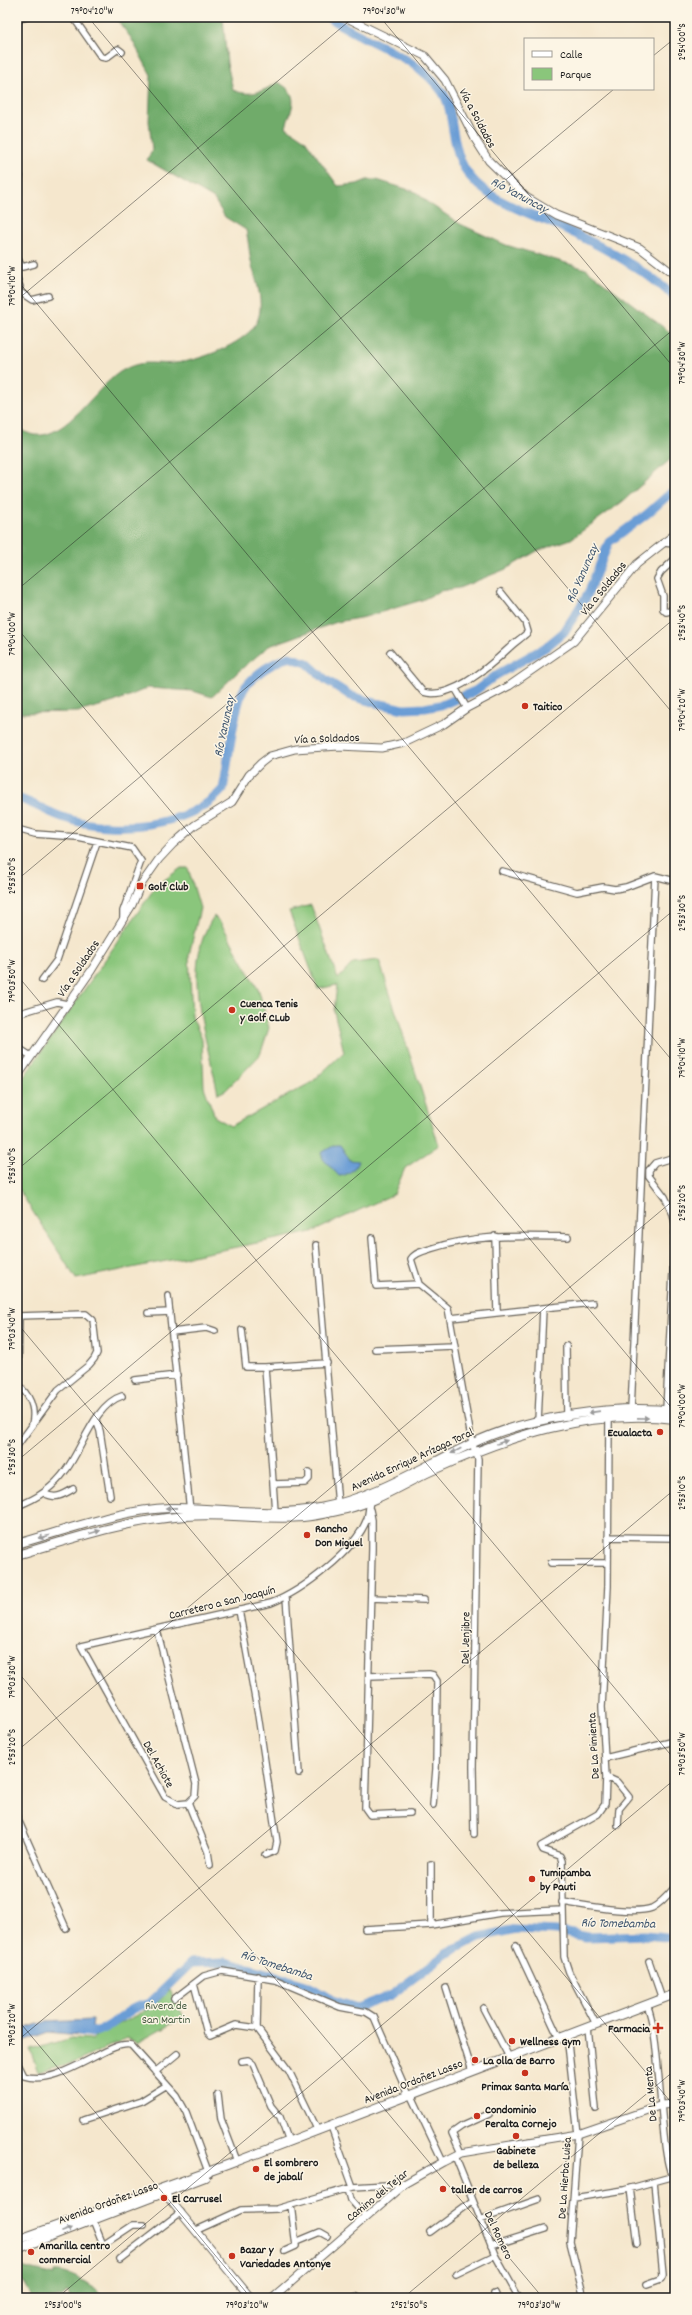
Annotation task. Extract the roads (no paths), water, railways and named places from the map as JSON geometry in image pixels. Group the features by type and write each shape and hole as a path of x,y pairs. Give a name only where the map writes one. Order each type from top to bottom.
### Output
{"main road":[{"name":"Avenida Enrique Arízaga Toral","path":"474,1447 631,1410 675,1411"},
{"name":"Avenida Enrique Arízaga Toral","path":"17,1544 147,1510 303,1517 349,1509 370,1497 474,1447 538,1422 567,1417 609,1414 675,1419"},
{"name":"Avenida Enrique Arízaga Toral","path":"17,1555 136,1521 190,1512 275,1512 318,1509 370,1497"},
{"name":"Avenida Ordoñez Lasso","path":"17,2249 93,2220 237,2161 675,1994"},
{"name":"Avenida Ordoñez Lasso","path":"17,2240 162,2191"}],"street":[{"path":"17,20 27,17"},
{"path":"73,17 101,57 106,58 118,49 122,52"},
{"name":"Vía a Soldados","path":"345,17 425,56 445,80 475,139 489,161 526,197 556,215 640,248 675,275"},
{"path":"17,257 22,267 34,264"},
{"path":"17,278 20,287 17,290 32,300 48,296"},
{"name":"Vía a Soldados","path":"17,1077 123,919 132,905 140,886 159,859 172,844 195,826 232,802 249,776 261,763 270,756 295,749 339,746 382,748 404,743 444,724 466,706 509,686 574,641 637,564 675,534"},
{"path":"663,543 675,544"},
{"path":"675,559 661,572 657,579 663,596 663,609 666,612 670,611 675,605"},
{"path":"390,652 423,692 433,693 456,690 494,661 528,632 525,622 501,592"},
{"path":"456,690 466,706"},
{"path":"17,829 60,837 77,837 132,848 141,861 123,911 123,919"},
{"path":"42,980 57,960 97,842"},
{"path":"502,871 577,892 603,887 615,889 626,887 655,876 675,880"},
{"path":"631,1410 655,876"},
{"path":"17,1014 57,1002 67,1004"},
{"path":"17,1047 31,1056"},
{"path":"675,1157 655,1163 649,1170 649,1176 665,1197 673,1214 675,1223"},
{"path":"666,1410 675,1234"},
{"path":"495,1236 498,1313"},
{"path":"568,1237 495,1236 459,1240 413,1256 411,1262 419,1284 445,1304 451,1318 593,1303"},
{"path":"372,1238 376,1286 419,1284"},
{"path":"316,1245 338,1505"},
{"path":"168,1296 190,1512"},
{"path":"538,1422 543,1308"},
{"path":"148,1314 170,1312"},
{"path":"17,1446 32,1428 58,1390 89,1365 94,1359 97,1353 93,1320 86,1314 18,1316 18,1384 27,1394 32,1407 34,1418 32,1428"},
{"name":"Del Jenjibre","path":"451,1318 454,1346 479,1468 473,1767 474,1834"},
{"path":"172,1332 206,1328 215,1331"},
{"path":"242,1330 246,1367 327,1363"},
{"path":"375,1349 454,1346"},
{"path":"566,1346 567,1417"},
{"path":"265,1367 275,1512"},
{"path":"135,1380 177,1375"},
{"path":"17,1506 44,1493 65,1471 96,1420 110,1402 122,1396"},
{"name":"De La Pimienta","path":"592,2025 564,1957 562,1934 562,1861 560,1856 543,1850 541,1846 598,1814 605,1804 606,1777 602,1707 608,1586 606,1563 608,1537 609,1414"},
{"path":"96,1420 100,1431 110,1496"},
{"path":"273,1484 305,1483 309,1479 309,1472"},
{"path":"44,1493 50,1497 56,1497 73,1489"},
{"path":"370,1497 372,1520 371,1598 365,1808 370,1815 410,1813"},
{"name":"Carretero a San Joaquín","path":"81,1646 157,1630 286,1597 316,1577 350,1545 361,1530 370,1510"},
{"path":"608,1537 675,1538"},
{"path":"551,1563 606,1563"},
{"path":"286,1597 299,1772"},
{"path":"371,1598 424,1600"},
{"path":"239,1610 258,1715 277,1842 275,1851 265,1855"},
{"name":"Del Achiote","path":"81,1646 165,1798 178,1804 188,1803 195,1796 196,1784 157,1630"},
{"path":"369,1676 429,1674 433,1675 437,1681 436,1769 433,1805"},
{"path":"605,1758 675,1741"},
{"path":"606,1777 617,1782 629,1797 619,1809 618,1825"},
{"path":"188,1803 208,1852 210,1865"},
{"path":"17,1817 66,1928"},
{"path":"430,1925 431,1864"},
{"path":"562,1902 620,1909 646,1909 656,1906 675,1887"},
{"path":"365,1929 430,1925 500,1913 562,1910"},
{"name":"De La Hierba Luisa","path":"516,1946 563,2036 578,2134 571,2250 584,2298"},
{"path":"648,1961 662,1999"},
{"path":"174,1999 207,1975 219,1971 276,1980 340,2007 370,2014 378,2024 410,2095 443,2162"},
{"path":"258,1976 257,2028 289,2071 318,2131"},
{"path":"194,1984 208,2035 215,2034 236,2025 257,2028"},
{"path":"446,1988 472,2072"},
{"name":"De La Menta","path":"647,2005 651,2013 656,2040 666,2156 673,2178"},
{"path":"482,2008 509,2057"},
{"path":"592,2025 596,2109"},
{"path":"17,2062 24,2076 29,2078 45,2076 79,2066 126,2043 131,2045 167,2085 186,2112 208,2173"},
{"path":"155,2072 177,2054"},
{"path":"242,2061 248,2060 253,2064 270,2106 280,2117 289,2142"},
{"path":"83,2120 141,2101 167,2085"},
{"path":"218,2095 221,2119 237,2161"},
{"name":"Camino del Tejar","path":"273,2298 404,2184 458,2154 578,2134 662,2105 675,2104"},
{"name":"Del Romero","path":"489,2114 462,2126 452,2133 472,2201 495,2255 519,2298"},
{"path":"331,2126 350,2188 351,2200 366,2218"},
{"path":"574,2198 630,2188 673,2178"},
{"path":"647,2284 663,2275 654,2182"},
{"path":"197,2230 241,2210 277,2209 350,2188 404,2184"},
{"path":"630,2188 637,2244"},
{"path":"162,2191 197,2230 251,2298"},
{"path":"480,2220 539,2199"},
{"path":"430,2232 472,2201"},
{"path":"285,2251 296,2247 291,2204"},
{"path":"120,2259 180,2212"},
{"path":"93,2220 103,2245 110,2242 134,2225 144,2225"},
{"path":"491,2246 545,2229"},
{"path":"296,2242 320,2232 327,2236"},
{"path":"456,2274 495,2255"}],"water":[{"path":"335,1145 340,1145 350,1160 358,1161 353,1169 342,1176 339,1176 323,1159 321,1153"},
{"path":"93,2020 91,2036 48,2032 17,2043 17,2031 44,2022"}],"waterway":[{"name":"Río Yanuncay","path":"328,17 405,59 419,68 432,80 443,93 447,103 457,149 463,166 468,174 483,189 491,195 520,210 559,226 620,257 662,286 675,297"},
{"name":"Río Yanuncay","path":"17,798 65,818 105,826 149,824 170,820 191,812 208,802 223,789 238,705 246,686 255,676 266,668 289,657 307,663 326,680 351,696 404,709 425,708 445,704 475,691 498,674 546,647 564,632 587,596 609,542 647,514 675,489"},
{"name":"Río Tomebamba","path":"80,2031 91,2032 100,2030 131,2010 149,2004 191,1963 226,1962 309,1986 332,2000 357,2008 391,1995 446,1954 479,1937 516,1929 557,1931 587,1937 646,1935 675,1938"}],"place":[{"name":"Taitico","path":"525,706"},
{"name":"Golf Club","path":"140,886"},
{"name":"Cuenca Tenis y Golf CLub","path":"232,1010"},
{"name":"Ecualacta","path":"660,1432"},
{"name":"Rancho Don Miguel","path":"307,1535"},
{"name":"Tumipamba by Pauti","path":"532,1879"},
{"name":"Farmacia","path":"658,2028"},
{"name":"Wellness Gym","path":"512,2041"},
{"name":"La olla de Barro","path":"475,2060"},
{"name":"Primax Santa María","path":"525,2073"},
{"name":"Condominio Peralta Cornejo","path":"477,2116"},
{"name":"Gabinete de belleza","path":"516,2136"},
{"name":"El sombrero de jabalí","path":"256,2169"},
{"name":"taller de carros","path":"443,2189"},
{"name":"El Carrusel","path":"164,2198"},
{"name":"Amarilla centro commercial","path":"31,2252"},
{"name":"Bazar y Variedades Antonye","path":"232,2256"}],"park label":[{"name":"Rivera de San Martin","path":"166,2012"}]}
